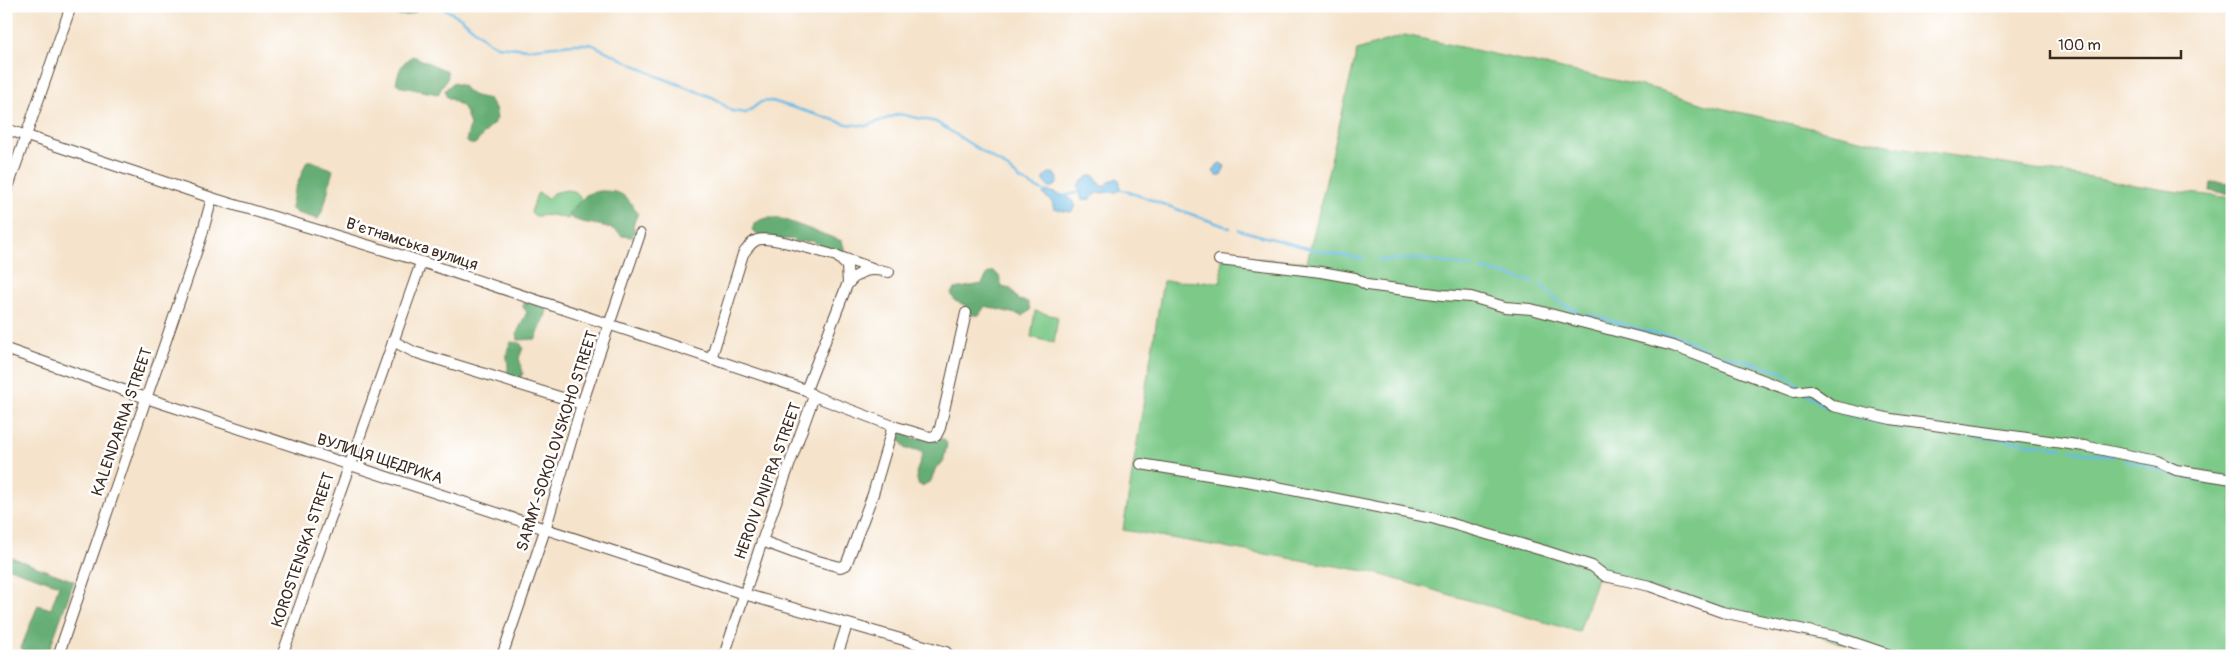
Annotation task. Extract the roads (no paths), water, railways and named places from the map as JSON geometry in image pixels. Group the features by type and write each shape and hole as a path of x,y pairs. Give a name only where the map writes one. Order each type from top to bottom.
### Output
{"street":[{"path":"6,192 71,6"},
{"name":"Вʼєтнамська вулиця","path":"6,130 212,198 284,218 421,263 810,393 893,426 930,437 936,436 940,428 966,314"},
{"name":"KALENDARNA STREET","path":"58,656 201,238 212,198"},
{"name":"SARMY-SOKOLOVSKOHO STREET","path":"502,656 545,530 582,404 640,234"},
{"path":"711,360 743,254 756,240 774,240 889,272"},
{"path":"837,256 847,266 849,276 847,285"},
{"path":"1219,260 1321,272 1355,278 1367,285 1443,295 1471,296 1505,307 1531,309 1673,346 1794,392 1810,390 1833,406 1890,419 2084,446 2156,461 2176,470 2232,479"},
{"name":"KOROSTENSKA STREET","path":"282,656 421,263"},
{"path":"847,285 855,275 872,268"},
{"name":"HEROIV DNIPRA STREET","path":"724,656 847,285"},
{"path":"393,341 414,352 582,404"},
{"name":"ВУЛИЦЯ ЩЕДРИКА","path":"6,349 146,398 744,594"},
{"path":"762,541 840,568 846,565 873,494 893,426"},
{"path":"1141,464 1280,487 1432,518 1583,563 1592,566 1605,576 1650,586 1722,612 1837,637 1893,656"},
{"path":"744,594 946,652 949,655"},
{"path":"837,656 847,625"}],"water":[{"path":"1220,163 1225,166 1221,176 1217,176 1213,172"},
{"path":"1048,173 1054,173 1058,180 1054,187 1048,187 1044,183 1044,177"},
{"path":"1094,175 1101,186 1105,186 1117,178 1120,182 1120,190 1117,192 1097,193 1091,199 1082,200 1078,185 1087,177"},
{"path":"1045,191 1067,197 1076,207 1071,212 1054,209 1052,202 1043,194"}],"waterway":[{"path":"439,6 461,18 486,40 497,46 527,49 591,44 657,76 714,98 732,111 746,113 761,102 772,101 847,124 866,126 899,114 936,122 1005,166 1021,180 1047,193"},
{"path":"1118,190 1123,190 1230,228"},
{"path":"1064,196 1080,192"},
{"path":"1239,230 1319,251 1363,259"},
{"path":"1379,260 1422,259 1471,267"},
{"path":"1482,269 1534,282"},
{"path":"1541,285 1560,303 1578,311"},
{"path":"1588,314 1656,334 1679,336 1713,353 1765,366 1784,373 1801,388"},
{"path":"1807,394 1827,408"},
{"path":"1842,413 1889,425"},
{"path":"1892,426 1942,431"},
{"path":"1957,433 2062,448"},
{"path":"2072,450 2113,457"},
{"path":"2126,460 2180,476 2232,485"}]}
